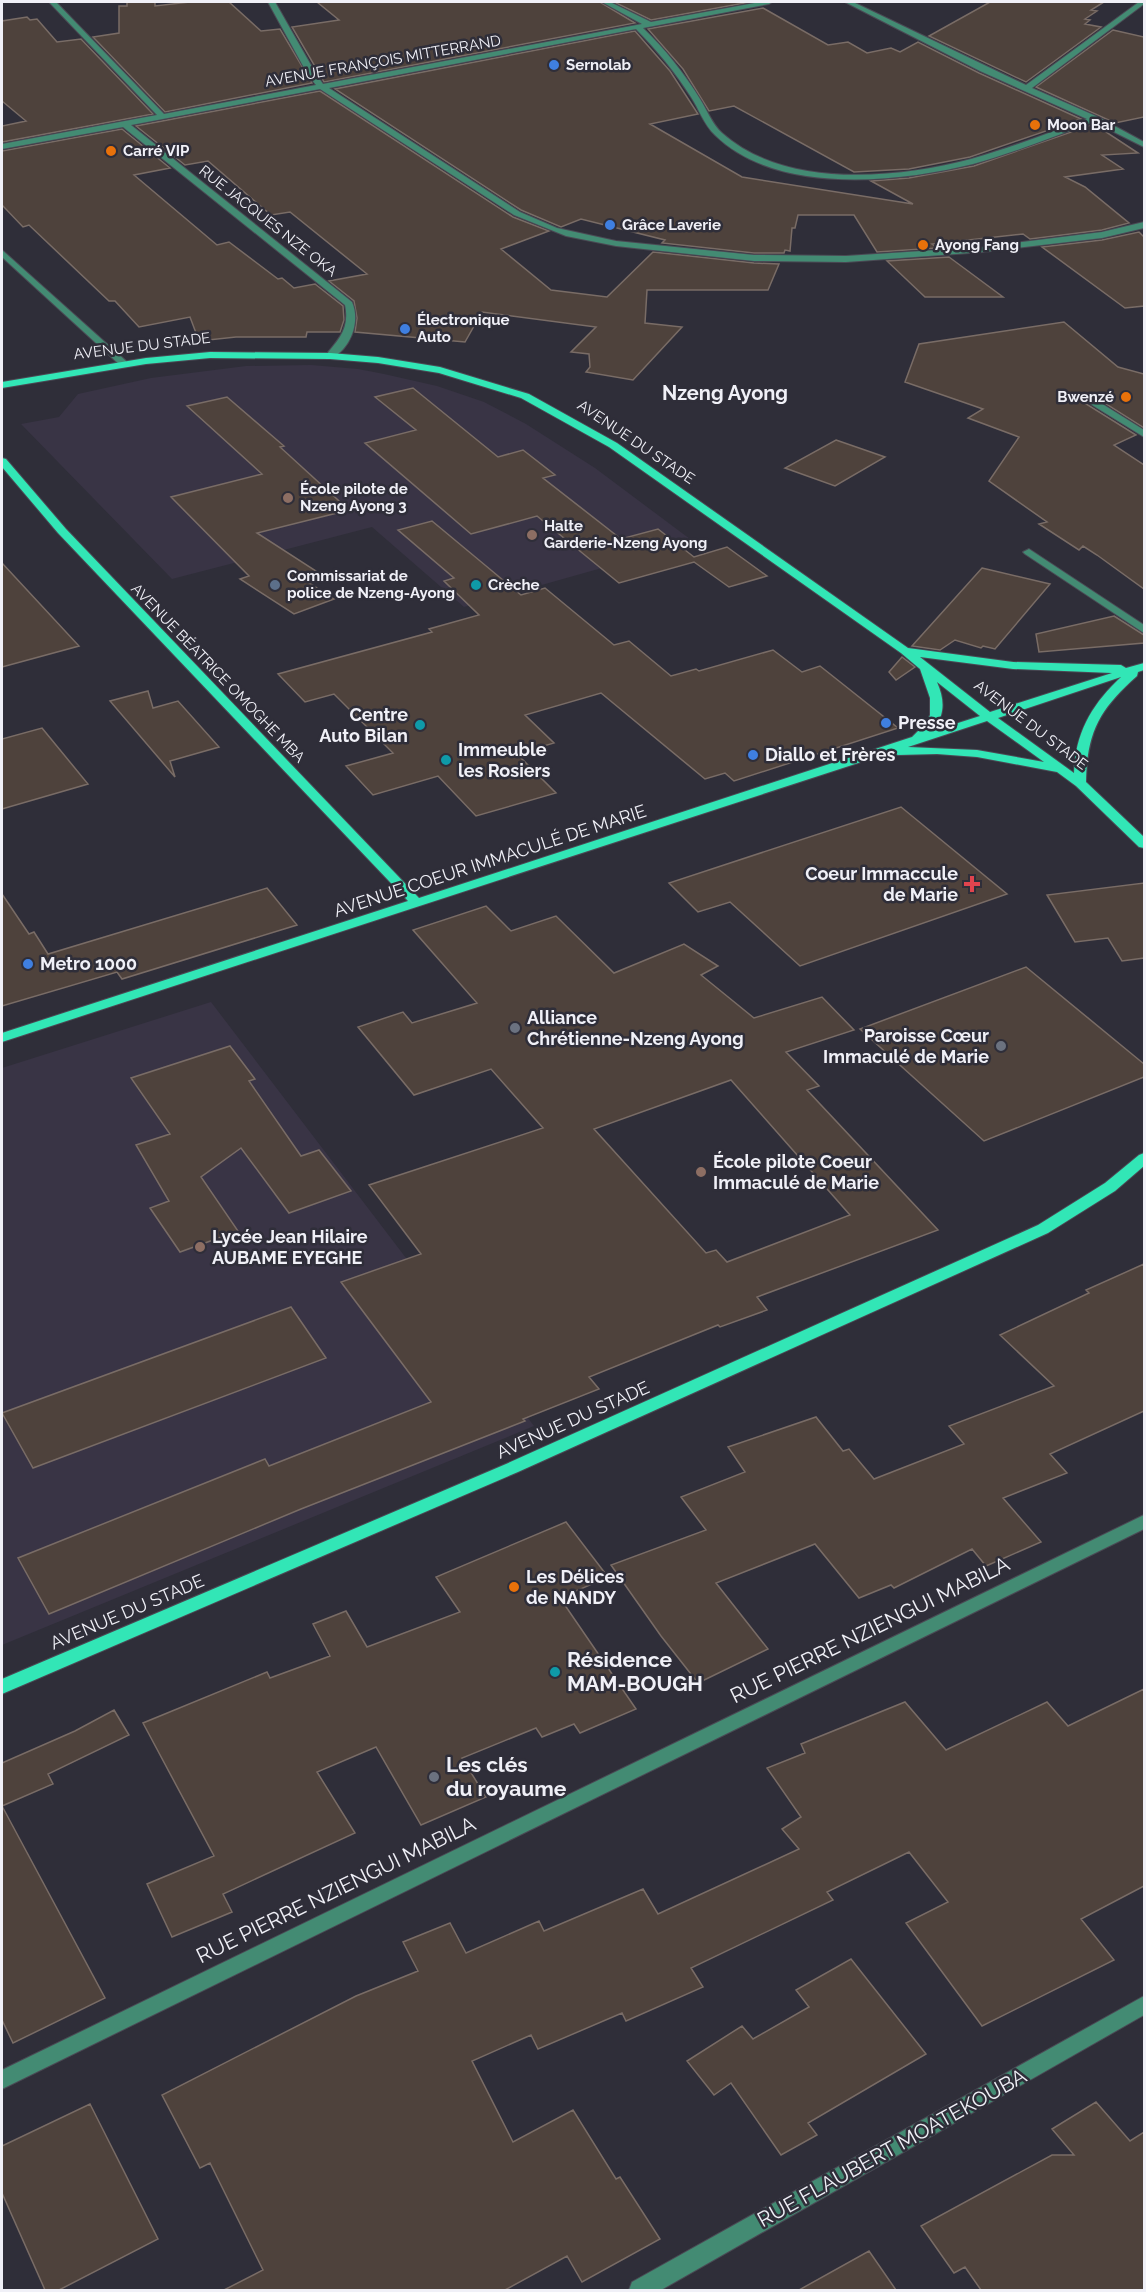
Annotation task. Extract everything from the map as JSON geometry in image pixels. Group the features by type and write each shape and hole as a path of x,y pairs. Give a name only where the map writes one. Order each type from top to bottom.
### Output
{"main road":[{"name":"AVENUE DU STADE","path":"3,385 123,363 210,355 330,356 378,360 449,373 503,387 554,410 613,445 905,651 989,717 1080,783 1144,844"},
{"path":"2,373 33,379"},
{"name":"AVENUE BÉATRICE OMOGHE MBA","path":"2,461 62,531 416,902"},
{"path":"905,651 974,663 1020,667 1083,670 1142,668"},
{"path":"913,741 926,732 936,720 939,708 933,687 923,666"},
{"path":"1080,783 1079,758 1085,735 1095,713 1105,698 1142,668"},
{"name":"AVENUE COEUR IMMACULÉ DE MARIE","path":"2,1038 1142,668"},
{"path":"877,753 926,751 964,754 1019,760 1063,771"},
{"name":"AVENUE DU STADE","path":"2,1687 512,1468 1043,1229 1110,1187 1144,1158"}],"street":[{"path":"52,2 162,116"},
{"path":"271,2 312,75 321,86 522,216 556,231 621,244 706,255 754,258 906,257 1074,238 1144,225"},
{"path":"605,2 651,26"},
{"name":"AVENUE FRANÇOIS MITTERRAND","path":"2,147 769,2"},
{"path":"848,2 956,56 1095,119 1144,145"},
{"path":"1027,88 1143,2"},
{"path":"639,28 669,59 717,134 745,155 793,171 859,177 952,166 1095,119"},
{"name":"RUE JACQUES NZE OKA","path":"123,123 349,304 353,316 351,328 345,339 330,356"},
{"path":"2,253 123,363"},
{"path":"1088,398 1144,434"},
{"path":"1029,552 1144,630"},
{"name":"RUE PIERRE NZIENGUI MABILA","path":"2,2080 1144,1522"},
{"name":"RUE FLAUBERT MOATEKOUBA","path":"640,2290 1144,2005"}],"shaded area":[{"name":"École pilote de Nzeng Ayong 3","path":"311,365 384,374 437,386 484,402 526,424 595,468 694,542 464,607 372,527 172,579 21,424 59,417 78,394 151,378 246,366"},
{"name":"Lycée Jean Hilaire AUBAME EYEGHE","path":"211,1002 534,1426 2,1645 2,1068"}],"building":[{"path":"127,2 155,2 155,6 190,2 229,2 261,31 280,29 312,83 165,112 93,37 119,33 119,6 127,6"},
{"path":"317,2 600,2 635,23 324,82 292,27 339,20"},
{"path":"614,2 750,2 651,20"},
{"path":"990,2 1104,2 1091,10 1097,11 1085,19 1090,20 1085,24 1101,27 1026,82 929,36"},
{"path":"763,8 828,45 848,42 867,53 891,48 900,52 918,42 979,73 1081,119 970,157 909,169 854,172 734,106 709,111 683,69 648,29"},
{"path":"27,17 30,20 37,19 57,42 81,39 153,114 2,142 2,126 26,121 2,101 2,21"},
{"path":"1113,30 1144,37 1144,117 1115,123 1036,87"},
{"path":"635,31 670,71 698,114 650,124 742,177 913,204 871,181 909,178 974,166 1094,124 1138,153 1102,155 1123,169 1065,177 1085,187 1129,223 1102,230 1030,239 1023,234 932,244 937,248 877,252 854,215 798,215 795,228 792,228 790,251 785,250 784,253 754,253 662,243 665,240 581,219 561,227 521,210 335,89"},
{"path":"320,91 513,217 549,231 501,249 551,290 607,297 653,252 779,264 768,290 647,290 645,323 682,327 633,380 586,372 590,367 589,354 571,352 596,327 482,312 465,342 355,332 357,318 354,301 329,281 367,274 290,212 271,215 208,161 185,165 136,126"},
{"path":"122,129 170,168 134,175 217,245 229,242 278,279 282,278 294,288 315,284 343,306 344,320 340,332 307,332 306,337 236,337 199,341 190,317 139,327 115,301 109,301 29,225 23,227 2,205 2,151"},
{"path":"1139,232 1144,237 1144,306 1125,308 1042,247 1102,240"},
{"path":"949,257 1003,297 925,297 887,261"},
{"path":"1064,322 1118,367 1144,374 1144,428 1089,393 1081,397 1083,402 1136,435 1114,445 1144,465 1144,589 1083,546 1079,550 1039,524 1047,522 989,481 1019,437 968,418 983,409 905,382 919,344"},
{"path":"413,388 498,457 523,450 555,475 543,478 621,539 658,529 694,557 727,547 767,576 729,587 694,562 619,583 537,516 471,534 365,443 416,430 375,397"},
{"path":"227,397 284,446 280,447 349,510 257,533 316,571 300,577 334,599 294,614 240,579 249,576 171,497 262,474 187,406"},
{"path":"836,440 885,457 835,486 785,468"},
{"path":"432,521 521,595 545,588 614,645 629,641 671,676 696,669 699,671 773,650 802,672 820,666 898,728 734,781 725,773 705,779 601,693 525,715 554,743 517,754 556,793 476,816 438,776 373,795 346,766 393,753 334,694 305,702 278,674 432,632 429,629 479,615 444,581 454,578 398,530"},
{"path":"2,563 79,646 2,667"},
{"path":"982,568 1050,584 995,649 983,646 981,648 955,640 940,650 912,646"},
{"path":"1114,616 1144,635 1144,643 1039,652 1036,634"},
{"path":"902,657 915,667 896,680 889,672"},
{"path":"148,691 153,708 178,701 219,747 170,761 175,777 110,701"},
{"path":"42,728 88,784 2,809 2,739"},
{"path":"901,807 1007,894 800,966 730,902 698,912 669,883"},
{"path":"1144,883 1144,958 1122,961 1108,938 1075,942 1047,895"},
{"path":"267,888 297,925 122,979 117,972 2,1006 2,894 29,934 34,932 48,954"},
{"path":"486,906 511,931 556,916 614,973 684,944 718,966 701,975 754,1018 822,997 854,1030 786,1052 819,1086 807,1090 938,1230 757,1297 767,1310 720,1327 718,1325 589,1377 599,1389 523,1419 525,1421 301,1509 49,1614 18,1558 265,1459 269,1466 431,1402 341,1282 421,1254 369,1185 543,1128 491,1069 414,1095 358,1027 403,1012 412,1023 477,1003 413,930","holes":["731,1080 850,1215 727,1262 716,1250 706,1253 594,1129"]},
{"name":"Paroisse Cœur Immaculé de Marie","path":"1026,967 1144,1064 1144,1077 984,1141 860,1029"},
{"path":"230,1046 255,1079 249,1081 301,1156 319,1150 351,1191 289,1213 241,1148 201,1177 238,1231 180,1252 150,1208 169,1201 136,1145 170,1134 131,1078"},
{"path":"1144,1264 1144,1411 1050,1454 1067,1473 1003,1498 1041,1542 986,1566 972,1549 894,1588 891,1585 859,1598 815,1544 716,1583 768,1649 698,1683 661,1636 611,1565 706,1530 681,1497 745,1472 728,1447 816,1417 843,1451 849,1449 874,1479 964,1444 949,1426 1054,1386 1000,1335 1089,1293 1086,1290"},
{"path":"291,1307 326,1358 33,1468 2,1413"},
{"path":"566,1522 608,1577 560,1598 636,1709 580,1733 574,1724 542,1737 536,1728 462,1758 486,1797 421,1825 376,1747 317,1772 355,1833 223,1894 232,1912 172,1937 147,1884 214,1856 143,1723 267,1672 270,1678 330,1656 313,1624 346,1611 367,1647 460,1612 436,1577"},
{"path":"1144,1689 1144,1886 1081,1919 1114,1960 982,2026 906,1923 948,1902 909,1852 827,1892 833,1900 691,1968 703,1987 626,2021 622,2013 538,2049 531,2035 472,2061 513,2142 573,2110 616,2179 620,2177 660,2239 582,2282 567,2256 505,2290 224,2290 263,2270 210,2163 200,2168 162,2095 356,1996 418,1971 403,1942 450,1923 466,1953 539,1921 544,1931 643,1889 658,1914 799,1849 782,1829 801,1817 767,1768 805,1753 801,1744 905,1702 946,1750 1047,1702 1068,1726"},
{"path":"114,1710 129,1735 48,1774 53,1784 2,1806 2,1763 75,1731"},
{"path":"2,1806 105,1998 13,2043 2,2020"},
{"path":"851,1959 926,2054 808,2123 817,2135 781,2155 731,2083 714,2095 687,2061 742,2026 753,2039 809,2007 796,1990"},
{"path":"1096,2102 1130,2141 1144,2132 1144,2290 981,2290 965,2267 954,2273 921,2226 1052,2155 1074,2155 1052,2129"},
{"path":"90,2104 158,2239 59,2290 45,2290 2,2193 2,2146"},
{"path":"869,2251 896,2290 799,2290"}],"place":[{"name":"Sernolab","path":"554,65"},
{"name":"Moon Bar","path":"1035,125"},
{"name":"Carré VIP","path":"111,151"},
{"name":"Grâce Laverie","path":"610,225"},
{"name":"Ayong Fang","path":"923,245"},
{"name":"Électronique Auto","path":"405,329"},
{"name":"Bwenzé","path":"1126,397"},
{"name":"École pilote de Nzeng Ayong 3","path":"288,498"},
{"name":"Halte Garderie-Nzeng Ayong","path":"532,535"},
{"name":"Commissariat de police de Nzeng-Ayong","path":"275,585"},
{"name":"Crèche","path":"476,585"},
{"name":"Presse","path":"886,723"},
{"name":"Centre Auto Bilan","path":"420,725"},
{"name":"Diallo et Frères","path":"753,755"},
{"name":"Immeuble les Rosiers","path":"446,760"},
{"name":"Coeur Immaccule de Marie","path":"972,884"},
{"name":"Metro 1000","path":"28,964"},
{"name":"Alliance Chrétienne-Nzeng Ayong","path":"515,1028"},
{"name":"Paroisse Cœur Immaculé de Marie","path":"1001,1046"},
{"name":"École pilote Coeur Immaculé de Marie","path":"701,1172"},
{"name":"Lycée Jean Hilaire AUBAME EYEGHE","path":"200,1247"},
{"name":"Les Délices de NANDY","path":"514,1587"},
{"name":"Résidence MAM-BOUGH","path":"555,1672"},
{"name":"Les clés du royaume","path":"434,1777"}],"district":[{"name":"Nzeng Ayong","path":"725,393"}]}
